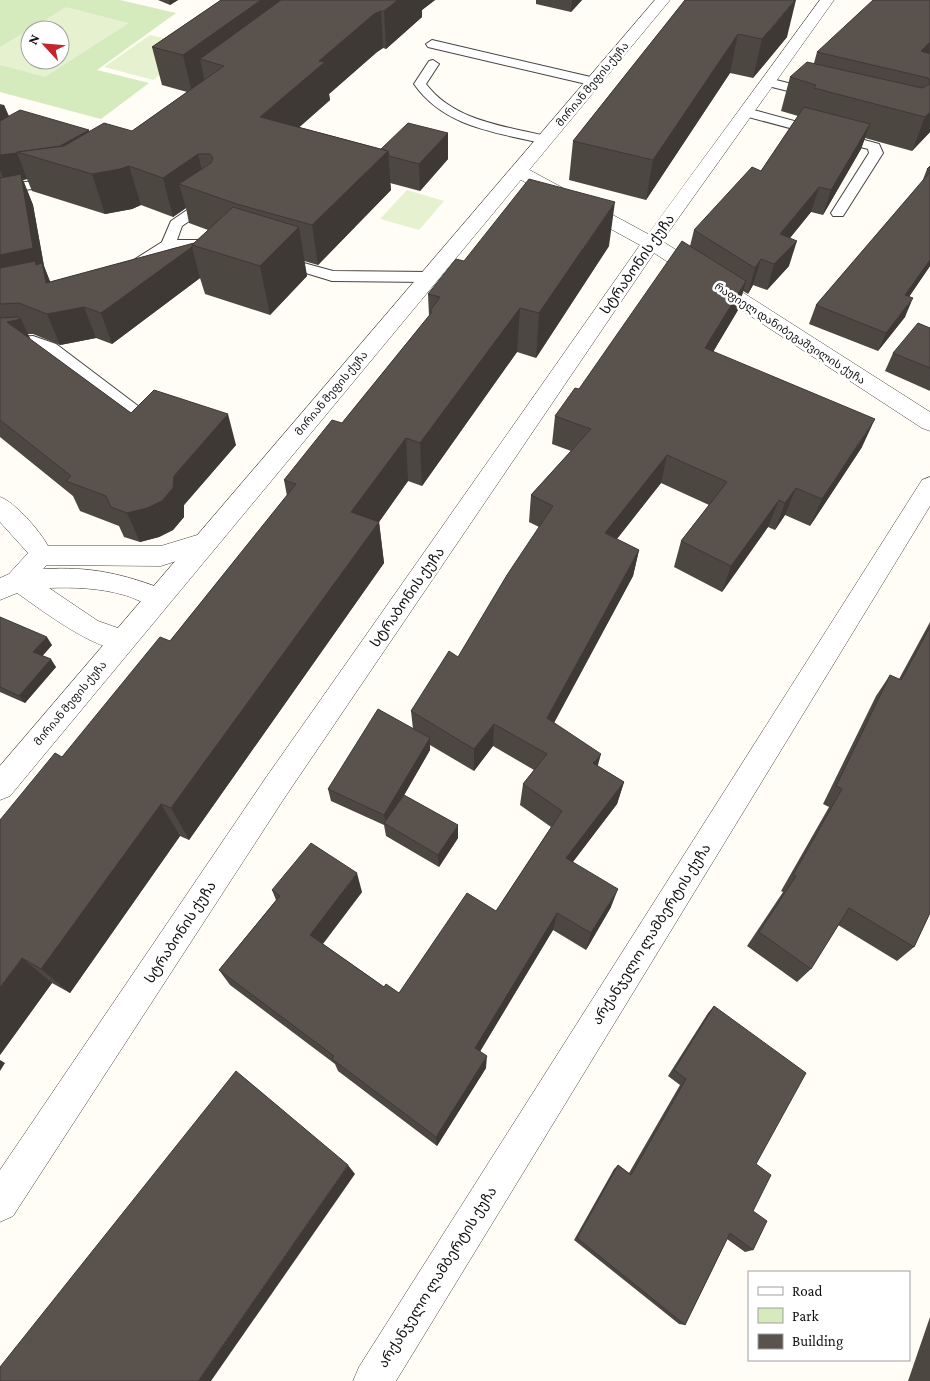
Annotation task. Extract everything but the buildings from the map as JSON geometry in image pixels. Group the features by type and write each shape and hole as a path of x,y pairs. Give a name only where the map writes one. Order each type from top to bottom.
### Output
{"street":[{"name":"მირიან მეფის ქუჩა","path":"0,787 663,0"},
{"name":"სტრაბონის ქუჩა","path":"0,1203 275,788 651,243 828,0"},
{"name":"რაფიელ დანიბეგაშვილის ქუჩა","path":"518,171 651,243 930,423"},
{"name":"არქანჯელო ლამბერტის ქუჩა","path":"373,1381 930,486"},
{"path":"0,506 8,517 36,543 41,555"},
{"path":"9,586 41,555 161,556 207,541"},
{"path":"9,586 70,577 126,584 159,598"},
{"path":"9,586 90,628 123,641"}],"lane":[{"path":"432,44 595,82"},
{"path":"433,64 420,84 424,92 448,113 467,120 545,140"},
{"path":"768,82 824,96"},
{"path":"746,112 810,128 874,148 876,152 838,213"},
{"path":"0,189 72,180"},
{"path":"168,244 176,224 213,198"},
{"path":"114,271 133,267 168,244 234,246"},
{"path":"265,256 332,276 429,277"},
{"path":"0,343 33,341 50,348 140,416"}],"green space":[{"path":"0,0 120,0 176,13 97,70 149,83 101,119 0,92"},
{"path":"66,7 129,23 70,61 70,20 45,20"},
{"path":"20,35 20,70 56,70 45,77 0,65 0,47"},
{"path":"150,35 198,46 153,80 104,67"},
{"path":"407,190 444,201 419,230 380,219"}]}
